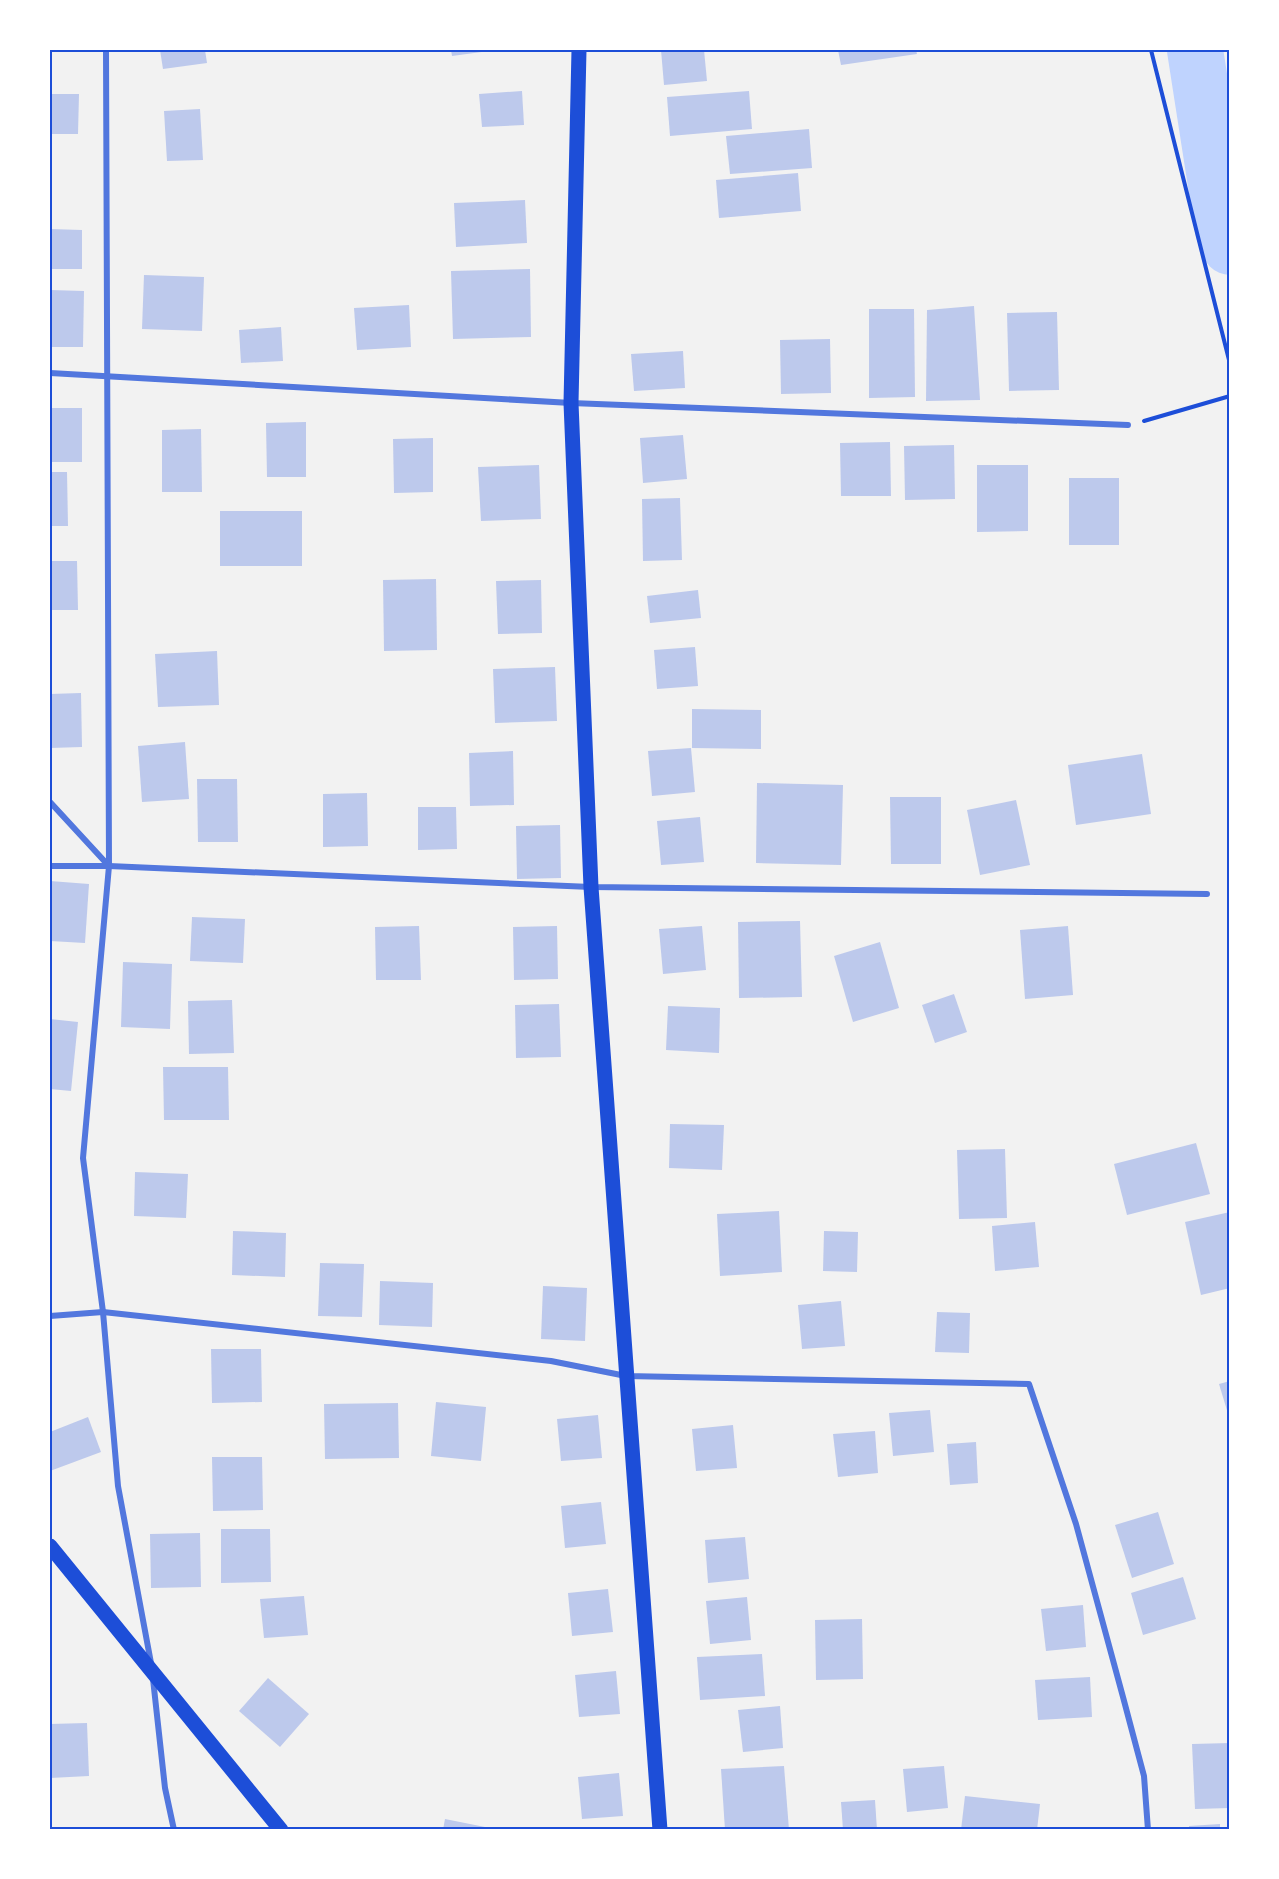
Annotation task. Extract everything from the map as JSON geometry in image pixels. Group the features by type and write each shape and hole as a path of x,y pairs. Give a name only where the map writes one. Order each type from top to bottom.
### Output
{"main road":[{"path":"579,50 571,403 591,887 660,1830"},
{"path":"50,1546 281,1830"}],"street":[{"path":"106,50 109,866 83,1158 103,1312 118,1486 153,1670 165,1788 174,1830"},
{"path":"50,373 571,403 1128,425"},
{"path":"50,802 109,866"},
{"path":"50,866 109,866 591,887 1207,894"},
{"path":"50,1316 103,1312 551,1361 626,1376 1029,1384 1076,1524 1123,1697 1144,1776 1148,1830"}],"path":[{"path":"1151,50 1230,364"},
{"path":"1128,425 1230,396"}],"building":[{"path":"160,50 205,50 207,63 163,69"},
{"path":"451,50 489,50 489,51 452,56"},
{"path":"661,50 704,50 707,81 664,85"},
{"path":"838,50 916,50 917,54 841,65"},
{"path":"522,91 524,125 482,127 479,94"},
{"path":"749,91 752,129 670,136 667,97"},
{"path":"50,94 79,94 78,134 50,134"},
{"path":"200,109 203,160 167,161 164,111"},
{"path":"809,129 812,168 730,174 726,136"},
{"path":"798,173 801,211 719,218 716,180"},
{"path":"525,200 527,243 456,247 454,203"},
{"path":"50,229 82,230 82,269 50,269"},
{"path":"530,269 531,337 453,339 451,271"},
{"path":"144,275 204,277 202,331 142,329"},
{"path":"50,290 84,291 83,347 50,347"},
{"path":"409,305 411,347 357,350 354,308"},
{"path":"974,306 980,400 926,401 927,310"},
{"path":"869,309 914,309 915,397 869,398"},
{"path":"1057,312 1059,390 1009,391 1007,313"},
{"path":"281,327 283,361 241,363 239,330"},
{"path":"830,339 831,393 781,394 780,340"},
{"path":"683,351 685,388 634,391 631,354"},
{"path":"50,408 82,408 82,462 50,462"},
{"path":"306,422 306,477 267,477 266,423"},
{"path":"201,429 202,492 162,492 162,430"},
{"path":"683,435 687,479 643,483 640,438"},
{"path":"433,438 433,492 394,493 393,439"},
{"path":"890,442 891,496 841,496 840,443"},
{"path":"954,445 955,499 905,500 904,446"},
{"path":"539,465 541,519 481,521 478,467"},
{"path":"977,465 1028,465 1028,531 977,532"},
{"path":"50,472 67,472 68,526 50,526"},
{"path":"1069,478 1119,478 1119,545 1069,545"},
{"path":"680,498 682,560 643,561 642,499"},
{"path":"220,511 302,511 302,566 220,566"},
{"path":"50,561 77,561 78,610 50,610"},
{"path":"436,579 437,650 384,651 383,580"},
{"path":"541,580 542,633 498,634 496,581"},
{"path":"698,590 701,618 650,623 647,596"},
{"path":"695,647 698,686 657,689 654,650"},
{"path":"217,651 219,705 158,707 155,654"},
{"path":"555,667 557,721 495,723 493,669"},
{"path":"81,693 82,747 50,748 50,694"},
{"path":"692,709 761,710 761,749 692,748"},
{"path":"185,742 189,799 142,802 138,746"},
{"path":"691,748 695,792 652,796 648,751"},
{"path":"513,751 514,805 470,806 469,753"},
{"path":"1142,754 1151,814 1076,825 1068,765"},
{"path":"197,779 237,779 238,842 198,842"},
{"path":"757,783 843,785 841,865 756,863"},
{"path":"367,793 368,846 323,847 323,794"},
{"path":"890,797 941,797 941,864 891,864"},
{"path":"1016,800 1030,865 980,875 967,810"},
{"path":"418,807 456,807 457,849 418,850"},
{"path":"700,817 704,862 661,865 657,821"},
{"path":"560,825 561,878 517,879 516,826"},
{"path":"50,881 89,884 85,943 50,941"},
{"path":"192,917 245,919 243,963 190,961"},
{"path":"800,921 802,997 739,998 738,922"},
{"path":"419,926 421,980 376,980 375,927"},
{"path":"557,926 558,979 514,980 513,927"},
{"path":"702,926 706,970 663,974 659,929"},
{"path":"1068,926 1073,995 1025,999 1020,930"},
{"path":"880,942 899,1008 853,1022 834,956"},
{"path":"123,962 172,964 170,1029 121,1027"},
{"path":"954,994 967,1032 935,1043 922,1005"},
{"path":"232,1000 234,1053 189,1054 188,1001"},
{"path":"559,1004 561,1057 516,1058 515,1005"},
{"path":"668,1006 720,1008 719,1053 666,1050"},
{"path":"50,1019 78,1022 71,1091 50,1089"},
{"path":"163,1067 228,1067 229,1120 164,1120"},
{"path":"670,1124 724,1125 722,1170 669,1168"},
{"path":"1196,1143 1210,1194 1127,1215 1114,1164"},
{"path":"1005,1149 1007,1218 959,1219 957,1150"},
{"path":"135,1172 188,1174 186,1218 134,1216"},
{"path":"779,1211 782,1272 720,1276 717,1214"},
{"path":"1230,1212 1230,1288 1201,1295 1185,1222"},
{"path":"1035,1222 1039,1267 995,1271 992,1226"},
{"path":"233,1231 286,1233 285,1277 232,1275"},
{"path":"824,1231 858,1232 857,1272 823,1271"},
{"path":"320,1263 364,1264 362,1317 318,1316"},
{"path":"380,1281 433,1283 432,1327 379,1325"},
{"path":"543,1286 587,1288 585,1341 541,1339"},
{"path":"841,1301 845,1346 802,1349 798,1305"},
{"path":"937,1312 970,1313 969,1353 935,1352"},
{"path":"211,1349 261,1349 262,1402 212,1403"},
{"path":"1230,1381 1230,1417 1229,1417 1219,1384"},
{"path":"436,1402 486,1407 481,1461 431,1456"},
{"path":"398,1403 399,1458 325,1459 324,1404"},
{"path":"930,1410 934,1452 893,1456 889,1413"},
{"path":"598,1415 602,1458 561,1461 557,1419"},
{"path":"88,1417 101,1452 50,1471 50,1432"},
{"path":"733,1425 737,1468 696,1471 692,1429"},
{"path":"875,1431 878,1473 838,1477 833,1434"},
{"path":"976,1442 978,1483 950,1485 947,1444"},
{"path":"212,1457 262,1457 263,1510 213,1511"},
{"path":"601,1502 606,1544 565,1548 561,1506"},
{"path":"1158,1512 1174,1564 1132,1578 1115,1525"},
{"path":"221,1529 270,1529 271,1582 221,1583"},
{"path":"200,1533 201,1587 151,1588 150,1534"},
{"path":"745,1537 749,1579 708,1583 705,1540"},
{"path":"1183,1577 1196,1619 1143,1635 1131,1593"},
{"path":"608,1589 613,1632 572,1636 568,1593"},
{"path":"304,1596 308,1635 264,1638 260,1599"},
{"path":"747,1597 751,1640 710,1644 706,1601"},
{"path":"1083,1605 1086,1647 1046,1651 1041,1609"},
{"path":"862,1619 863,1679 816,1680 815,1620"},
{"path":"762,1654 765,1696 700,1700 697,1657"},
{"path":"616,1671 620,1714 579,1717 575,1675"},
{"path":"1090,1677 1092,1717 1038,1720 1035,1680"},
{"path":"268,1678 309,1714 280,1747 239,1711"},
{"path":"780,1706 783,1748 743,1752 738,1710"},
{"path":"87,1723 89,1776 50,1778 50,1724"},
{"path":"1230,1743 1230,1808 1195,1809 1192,1744"},
{"path":"784,1766 789,1830 725,1830 721,1769"},
{"path":"944,1766 948,1808 907,1812 903,1769"},
{"path":"619,1773 623,1816 582,1819 578,1777"},
{"path":"965,1796 1040,1804 1037,1830 961,1830"},
{"path":"875,1800 877,1830 843,1830 841,1802"},
{"path":"445,1819 485,1827 485,1830 443,1830"},
{"path":"1220,1824 1220,1830 1189,1830 1189,1826"}],"waterway":[{"path":"1195,50 1223,230 1230,247"}]}
